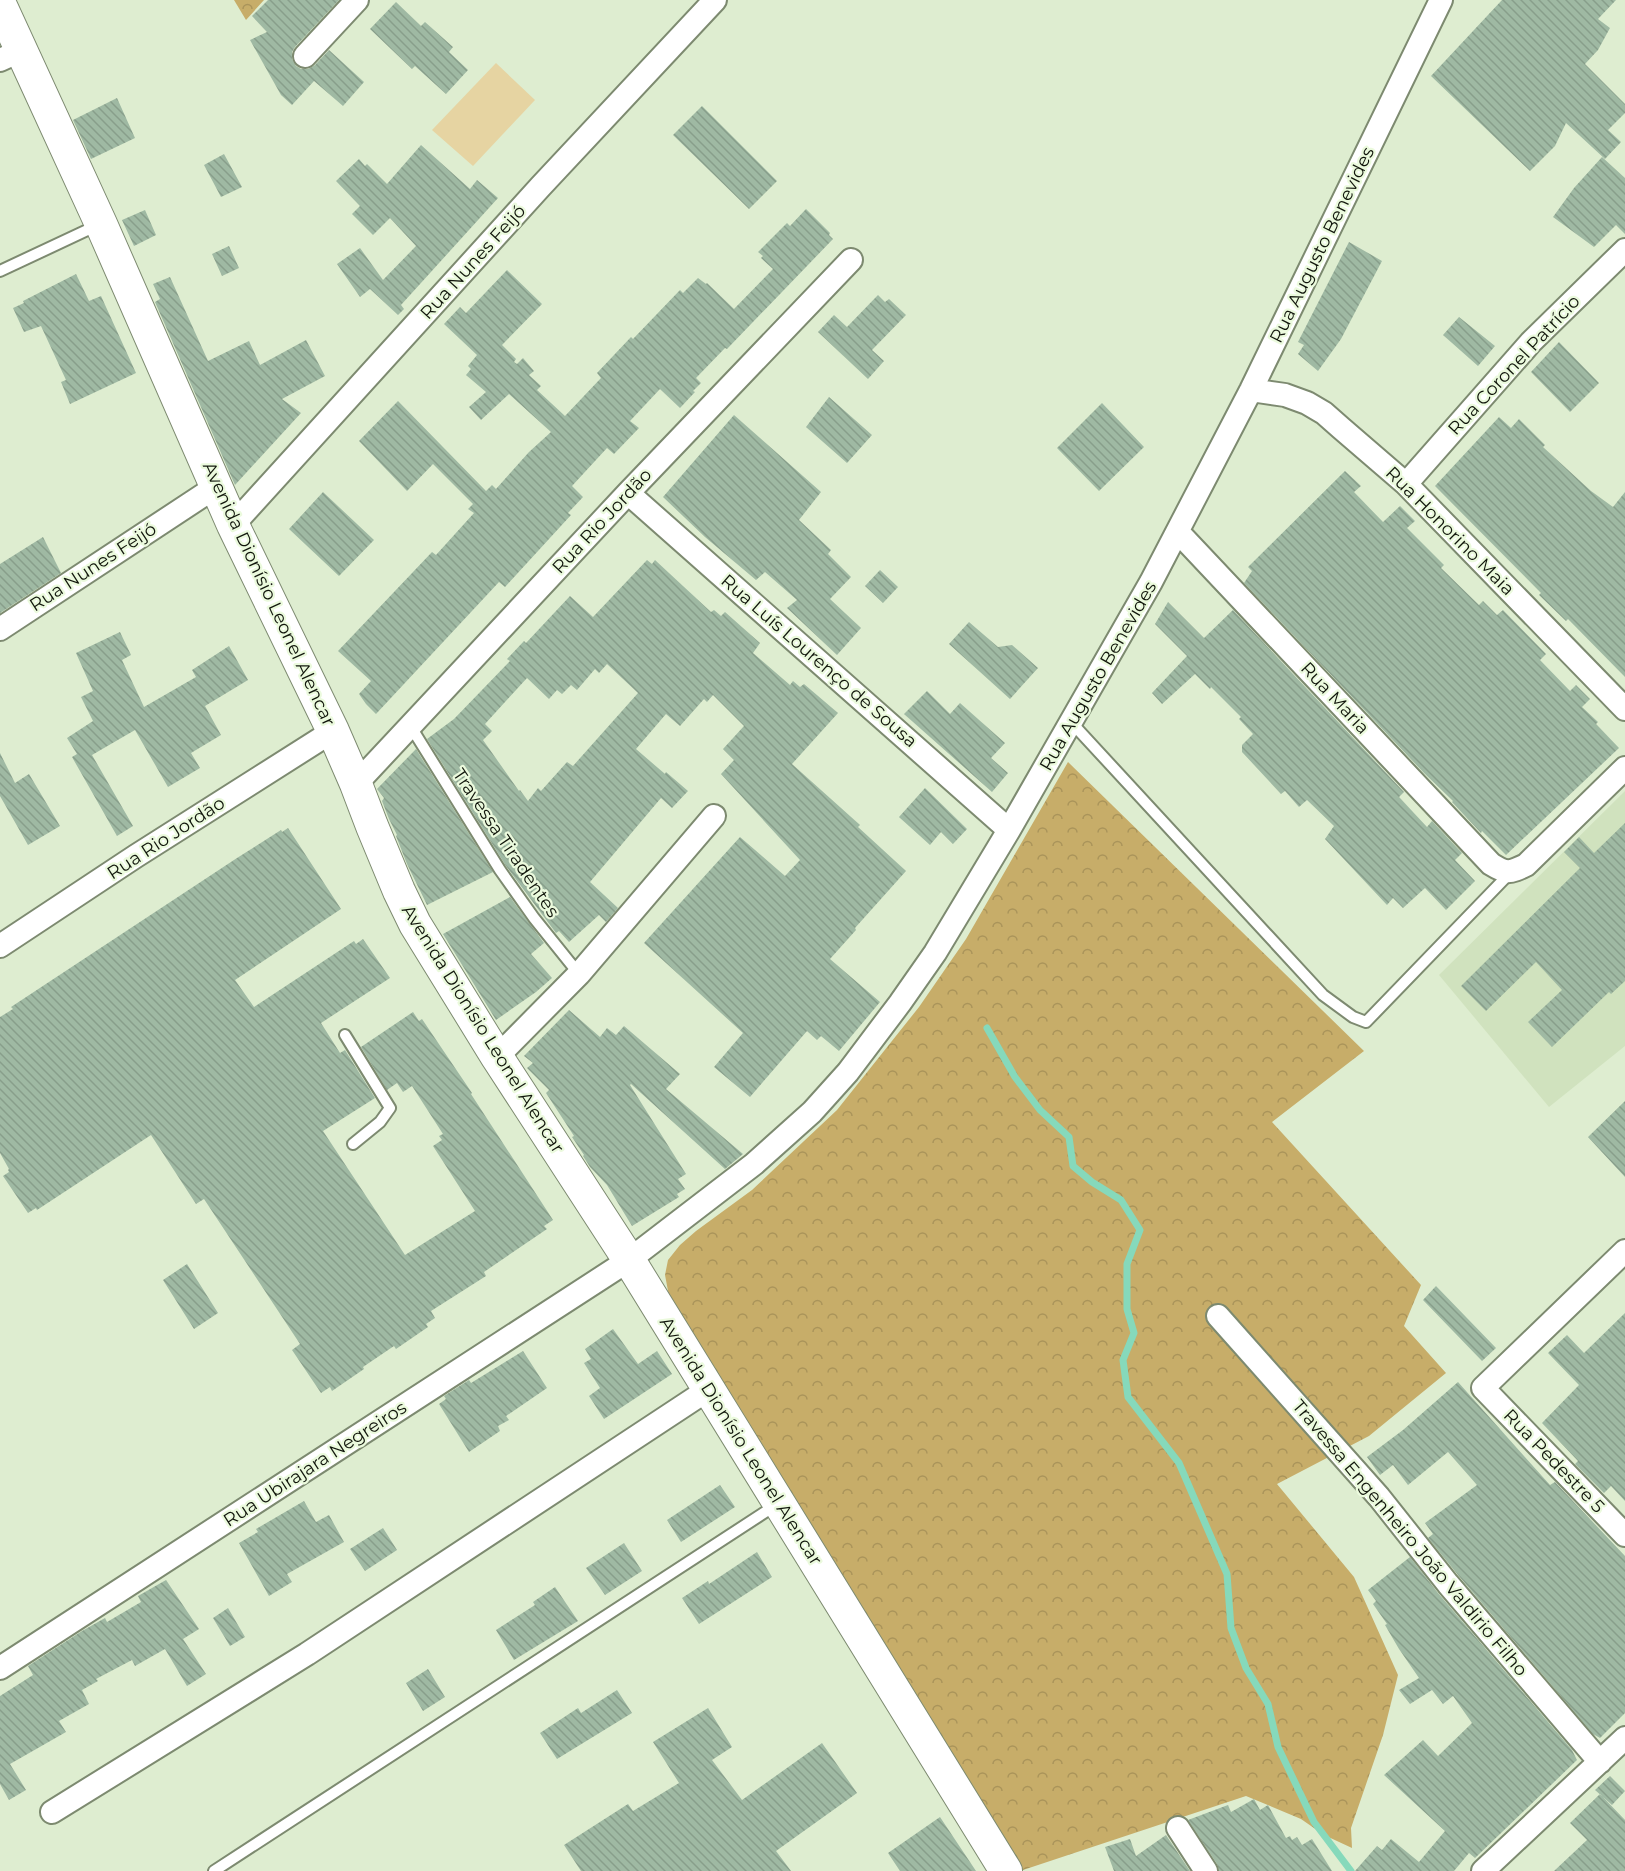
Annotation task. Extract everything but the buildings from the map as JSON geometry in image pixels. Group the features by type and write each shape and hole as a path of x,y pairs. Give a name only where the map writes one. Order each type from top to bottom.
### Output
{"main road":[{"name":"Avenida Dionísio Leonel Alencar","path":"0,4 11,55 101,224 233,525 333,731 390,870 415,924 497,1057 629,1260 1006,1871"}],"street":[{"path":"305,57 357,0"},
{"name":"Rua Nunes Feijó","path":"233,525 541,186 715,0"},
{"name":"Rua Augusto Benevides","path":"629,1260 754,1164 812,1112 848,1072 935,953 1009,830 1178,532 1251,390 1441,0"},
{"name":"Rua Coronel Patrício","path":"1406,484 1531,342 1625,249"},
{"name":"Rua Rio Jordão","path":"356,784 628,493 851,260"},
{"name":"Rua Honorino Maia","path":"1251,390 1285,395 1324,413 1406,484 1625,709"},
{"name":"Rua Nunes Feijó","path":"0,629 217,486"},
{"name":"Rua Luís Lourenço de Sousa","path":"628,493 1009,830"},
{"name":"Rua Maria","path":"1178,532 1501,868"},
{"name":"Rua Rio Jordão","path":"0,946 333,731"},
{"path":"1501,868 1526,865 1625,768"},
{"path":"497,1057 579,974 714,816"},
{"name":"Rua Pedestre 5","path":"1624,1255 1483,1388 1625,1535"},
{"name":"Rua Ubirajara Negreiros","path":"0,1668 629,1260"},
{"name":"Travessa Engenheiro João Valdirio Filho","path":"1218,1316 1378,1497 1448,1584 1600,1762"},
{"path":"52,1812 306,1654 709,1389"},
{"path":"1484,1871 1625,1738"},
{"path":"1178,1828 1206,1871"}],"lane":[{"path":"0,271 101,224"},
{"path":"1071,722 1323,995 1353,1017 1366,1022 1501,868"},
{"name":"Travessa Tiradentes","path":"411,727 500,870 534,918 579,974"},
{"path":"345,1035 390,1108 380,1122 353,1144"},
{"path":"214,1871 779,1503"}],"shaded area":[{"path":"496,63 535,100 473,166 432,130"},
{"path":"1625,791 1625,1046 1549,1107 1439,975"}],"green space":[{"path":"234,0 264,0 246,20"},
{"path":"1068,762 1364,1051 1272,1122 1421,1285 1404,1326 1446,1373 1369,1436 1277,1484 1354,1577 1398,1675 1383,1735 1351,1828 1352,1848 1324,1835 1301,1819 1246,1796 1020,1871 672,1312 665,1275 668,1260 696,1231 752,1190 837,1110 919,1007 966,939"}],"waterway":[{"path":"987,1028 1015,1077 1040,1110 1069,1137 1073,1166 1092,1182 1121,1200 1140,1230 1127,1264 1127,1309 1134,1333 1123,1360 1128,1397 1179,1463 1227,1574 1231,1628 1246,1668 1268,1704 1278,1747 1314,1822 1351,1871"}]}
